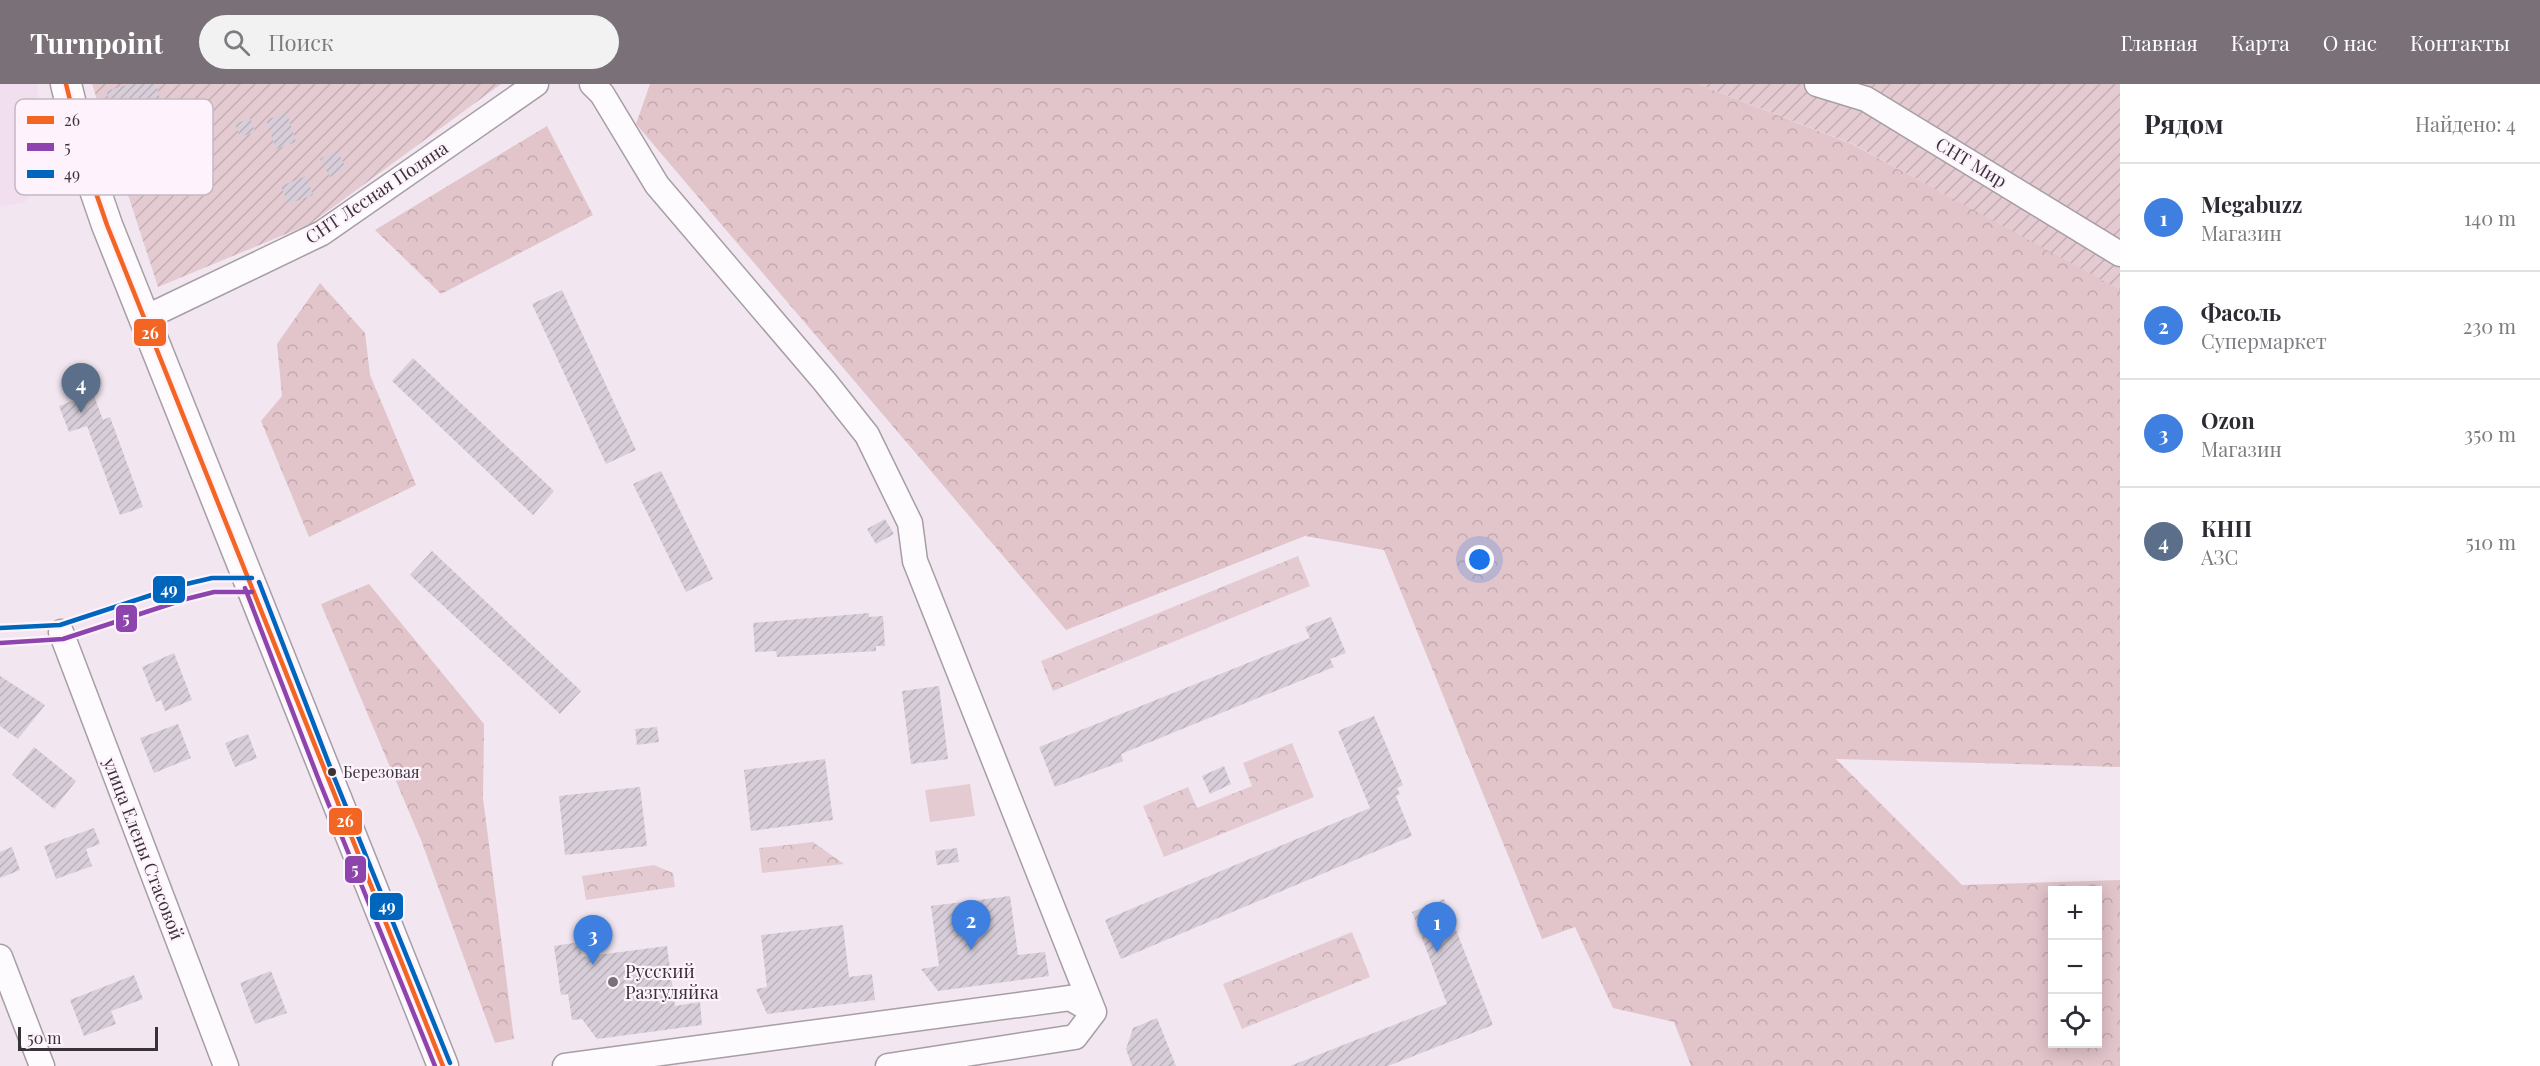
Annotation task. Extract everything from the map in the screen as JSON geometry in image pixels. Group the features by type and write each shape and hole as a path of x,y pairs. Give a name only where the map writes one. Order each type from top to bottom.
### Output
{"main road":[{"path":"66,84 70,99"},
{"path":"98,195 327,780 443,1066"}],"street":[{"name":"СНТ Лесная Поляна","path":"145,318 322,233 536,84"},
{"path":"592,84 602,94 657,185 825,382 867,435 910,523 915,561 1094,1012"},
{"name":"СНТ Мир","path":"1817,84 1866,99 2120,254"},
{"name":"улица Елены Стасовой","path":"61,632 226,1066"},
{"path":"0,957 42,1066"},
{"path":"565,1066 1070,998 1094,1012"},
{"path":"888,1066 1075,1037 1094,1012"}],"shaded area":[{"path":"0,84 37,84 38,99 15,99 15,195 30,195 24,203 0,206"}],"green space":[{"path":"92,84 501,84 310,224 158,287 128,195 213,195 213,99 97,99"},
{"path":"650,84 1698,84 1852,144 2120,290 2120,767 1836,759 1962,885 2120,880 2120,1066 1691,1066 1674,1022 1613,1008 1575,927 1542,939 1384,550 1305,536 1066,630 636,124"},
{"path":"1698,84 2120,84 2120,290 1853,144"},
{"path":"547,126 593,215 441,294 375,230"},
{"path":"320,283 365,333 370,375 416,485 309,537 261,421 282,396 277,344"},
{"path":"1298,556 1310,586 1053,691 1041,661"},
{"path":"369,584 484,724 483,798 514,1039 495,1043 421,840 321,604"},
{"path":"1292,743 1314,797 1164,857 1143,806 1188,787 1197,808 1252,786 1243,763"},
{"path":"970,784 975,816 930,822 925,790"},
{"path":"813,842 844,864 762,873 759,848"},
{"path":"654,865 673,873 675,887 586,900 582,876"},
{"path":"1352,932 1370,977 1242,1029 1223,984"}],"building":[{"path":"130,84 156,84 160,99 109,99 106,91"},
{"path":"287,113 296,142 276,149 266,120"},
{"path":"250,118 255,132 240,137 235,124"},
{"path":"337,150 346,168 330,177 320,159"},
{"path":"306,176 313,195 288,204 281,186"},
{"path":"562,290 636,450 606,464 532,304"},
{"path":"413,358 554,491 533,515 392,381"},
{"path":"93,393 103,420 110,417 143,507 120,515 87,426 69,432 59,406"},
{"path":"661,471 713,579 686,592 633,484"},
{"path":"885,519 894,534 876,544 867,529"},
{"path":"432,551 581,691 560,714 410,575"},
{"path":"869,613 869,617 883,616 885,646 876,646 876,651 777,657 776,651 755,652 753,623"},
{"path":"1331,617 1346,653 1330,659 1334,667 1121,754 1123,761 1055,787 1039,747 1310,638 1305,627"},
{"path":"174,653 192,700 165,711 161,700 156,702 142,667"},
{"path":"0,676 45,705 18,739 0,726"},
{"path":"939,686 948,759 911,764 902,691"},
{"path":"1374,716 1403,785 1397,788 1400,794 1396,796 1412,836 1121,959 1105,920 1370,808 1338,731"},
{"path":"178,724 191,758 154,773 140,738"},
{"path":"657,727 659,742 637,745 635,729"},
{"path":"248,734 257,758 235,767 225,743"},
{"path":"34,747 76,781 54,809 12,775"},
{"path":"825,759 833,820 751,831 744,770"},
{"path":"1224,766 1231,784 1210,794 1202,776"},
{"path":"640,787 647,846 565,855 559,796"},
{"path":"94,828 100,844 86,849 92,866 56,879 44,846"},
{"path":"12,847 20,870 0,878 0,852"},
{"path":"957,848 959,862 937,865 935,851"},
{"path":"1010,896 1018,955 1045,952 1049,976 938,991 921,969 939,966 931,906"},
{"path":"1444,899 1493,1025 1388,1066 1290,1066 1447,1004 1412,912"},
{"path":"843,925 849,977 872,974 875,1000 767,1014 756,989 767,987 761,935"},
{"path":"580,942 582,957 667,946 675,1006 700,1002 702,1025 597,1039 582,1019 572,1020 568,994 561,995 554,946"},
{"path":"271,971 287,1013 255,1024 240,983"},
{"path":"134,975 143,999 111,1011 116,1024 84,1036 70,1000"},
{"path":"1157,1018 1176,1066 1132,1066 1126,1049 1133,1028"}],"transit line":[{"name":"26","path":"66,84 70,99"},
{"name":"26","path":"97,195 443,1066"},
{"name":"49","path":"0,628 60,625 182,585 212,578 252,578"},
{"name":"49","path":"259,582 334,777 450,1063"},
{"name":"5","path":"245,588 320,783 435,1066"},
{"name":"5","path":"0,643 63,639 214,592 252,592"}],"place":[{"name":"КНП","path":"81,413"},
{"name":"Березовая","path":"332,772"},
{"name":"Фасоль","path":"971,950"},
{"name":"Megabuzz","path":"1437,952"},
{"name":"Ozon","path":"593,965"},
{"name":"Русский Разгуляйка","path":"613,982"}]}
